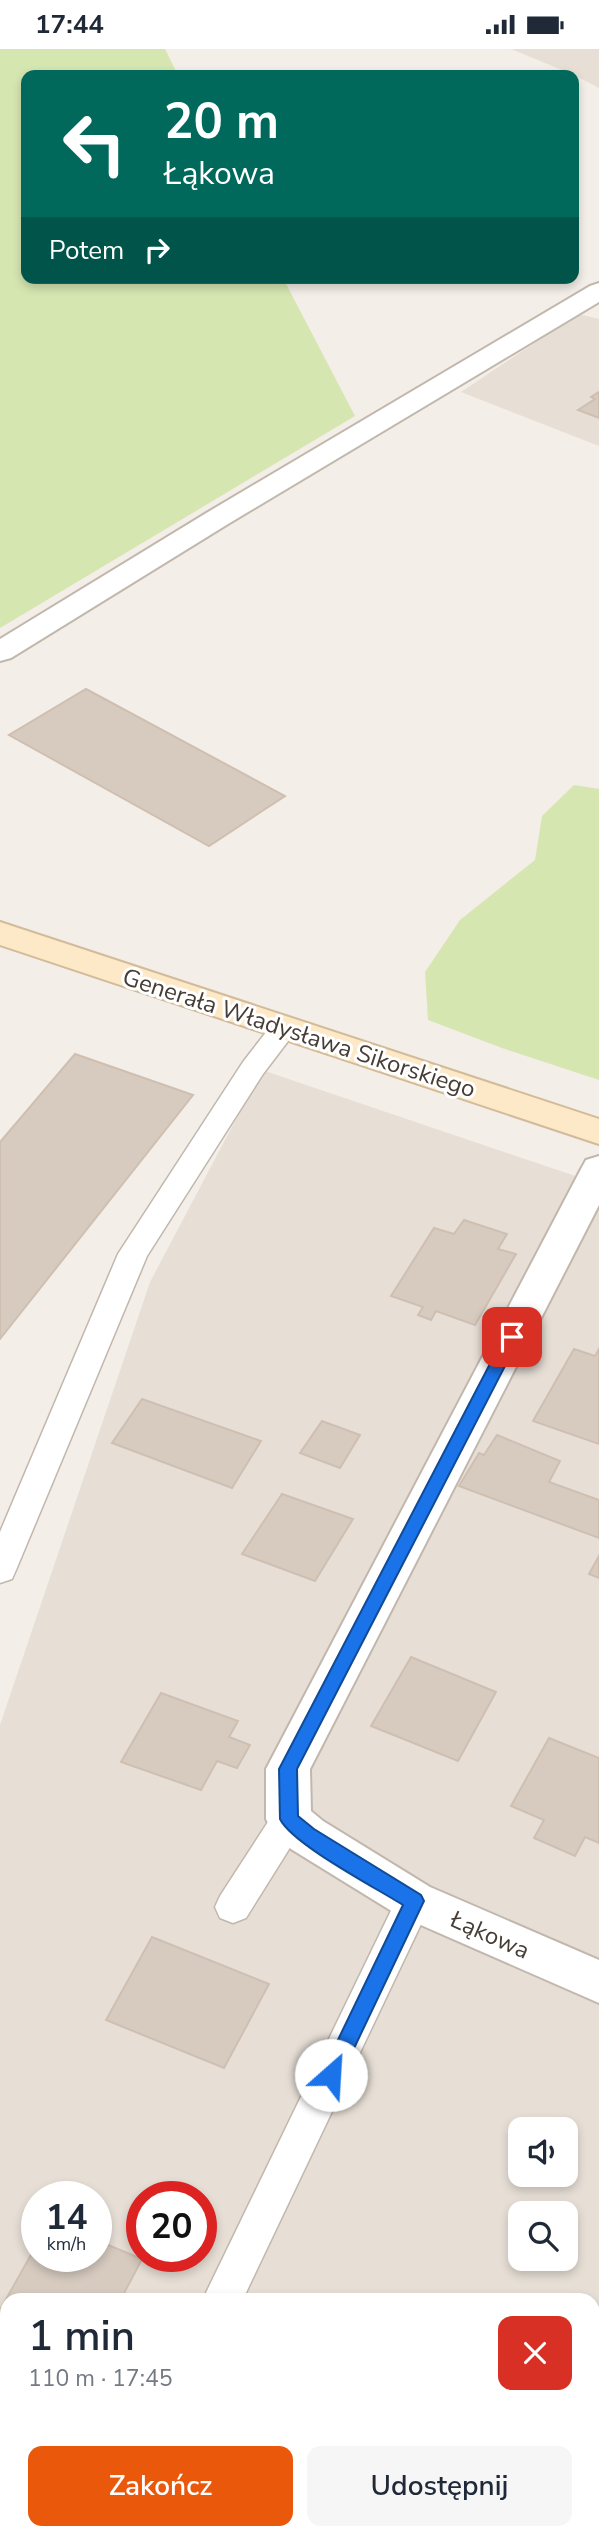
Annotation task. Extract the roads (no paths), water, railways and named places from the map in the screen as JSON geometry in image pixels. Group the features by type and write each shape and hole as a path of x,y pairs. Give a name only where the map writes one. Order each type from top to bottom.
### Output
{"main road":[{"name":"Generała Władysława Sikorskiego","path":"0,933 599,1132"}],"street":[{"path":"0,652 241,504 599,291"},
{"path":"289,1819 288,1769 599,1169"},
{"name":"Łąkowa","path":"289,1819 307,1835 414,1901 599,1982"}],"lane":[{"path":"0,1570 132,1254 253,1067 284,1028"},
{"path":"233,1907 289,1819"},
{"path":"226,2293 414,1901"}]}
